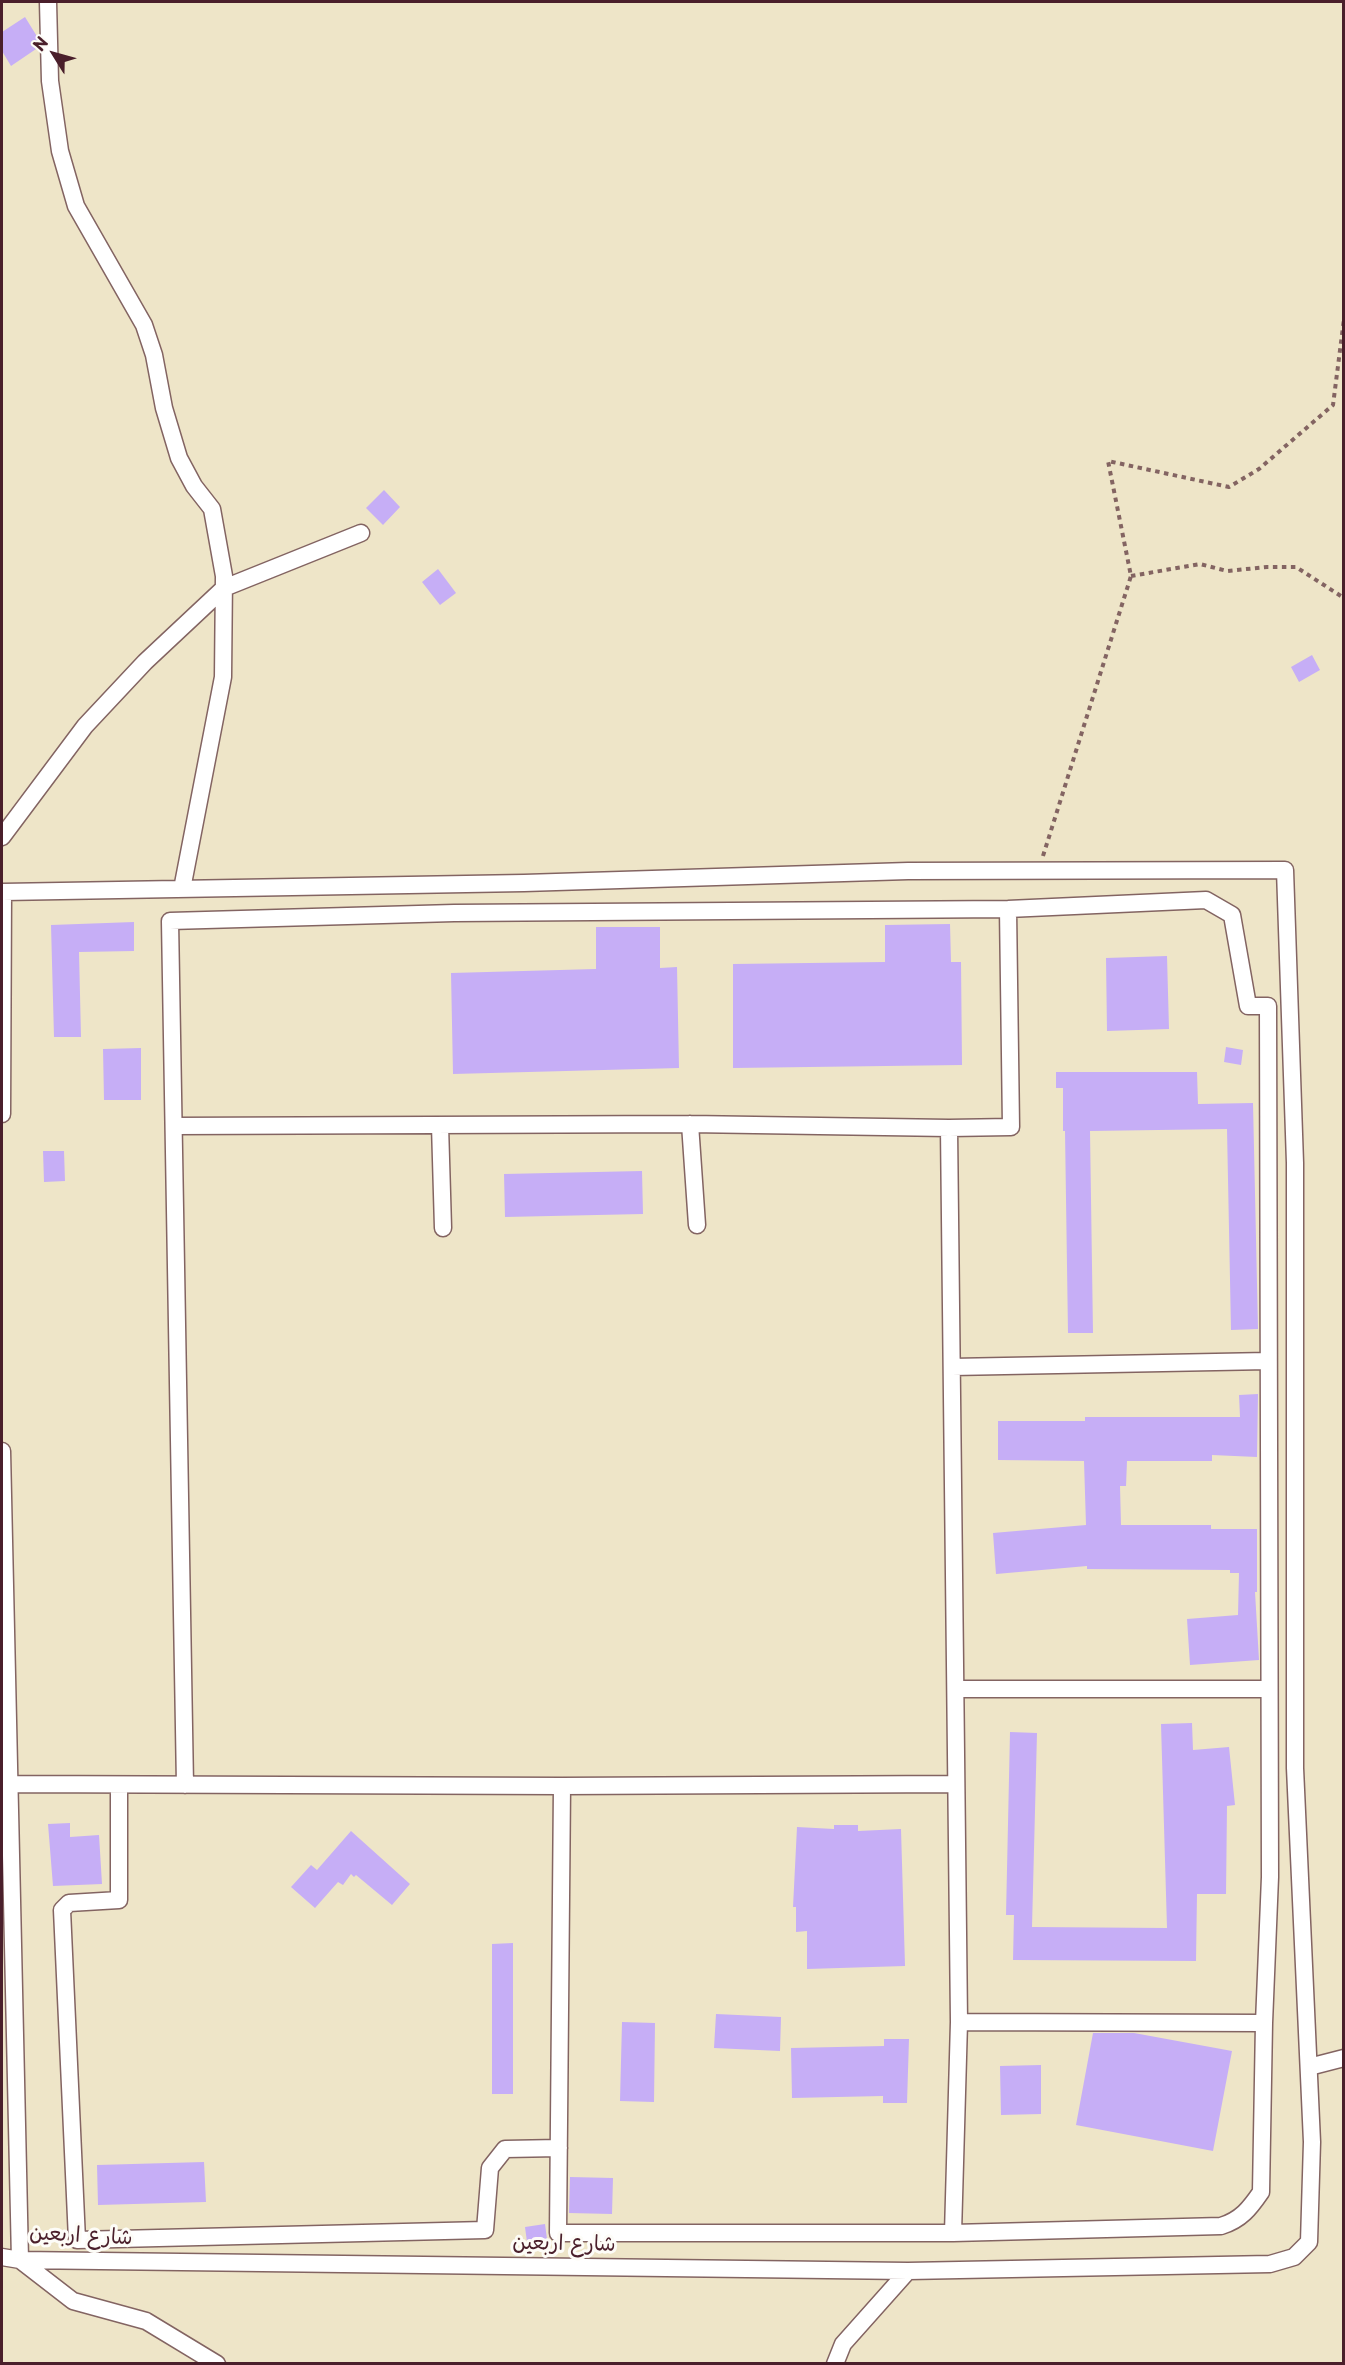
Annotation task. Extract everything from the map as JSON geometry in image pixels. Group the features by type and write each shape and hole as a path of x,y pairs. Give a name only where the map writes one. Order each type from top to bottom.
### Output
{"street":[{"path":"48,2 50,81 60,150 76,206 144,325 154,355 164,408 178,458 194,486 212,509 224,576 223,677 182,889"},
{"path":"2,837 85,726 145,662 224,588 361,533"},
{"name":"شارع اربعين","path":"2,1451 20,2260 908,2271 1270,2264 1294,2257 1309,2242 1312,2142 1295,1768 1295,1163 1285,870 1039,871"},
{"path":"2,1114 3,892 524,883 908,871 1039,871"},
{"path":"185,1785 170,921 454,913 1008,909 1206,900 1232,915 1248,1006 1268,1006 1270,1877 1264,2023 1261,2192 1240,2218 1221,2226 954,2233 558,2234 562,1786"},
{"path":"174,1126 690,1124 1011,1127 1008,909"},
{"path":"690,1124 697,1225"},
{"path":"440,1125 443,1228"},
{"path":"949,1128 959,2022 954,2233"},
{"path":"952,1368 1268,1361"},
{"path":"956,1689 1269,1689"},
{"path":"9,1784 562,1786 956,1784"},
{"path":"119,1785 119,1900 69,1903 62,1910 77,2240 485,2230 490,2168 505,2149 559,2148"},
{"path":"959,2022 1264,2023"},
{"path":"1309,2067 1344,2058"},
{"path":"2,2257 20,2260 73,2301 146,2322 217,2364"},
{"path":"835,2364 843,2344 908,2271"}],"path":[{"path":"1039,871 1131,576 1108,461 1229,487 1259,469 1333,405 1344,319"},
{"path":"1131,576 1200,564 1227,571 1296,567 1344,598"}],"building":[{"path":"25,17 38,38 39,47 11,66 2,51 2,32"},
{"path":"384,490 400,507 383,525 366,508"},
{"path":"438,569 456,593 440,605 422,582"},
{"path":"1312,655 1320,670 1299,682 1291,667"},
{"path":"134,922 134,951 79,952 81,1037 54,1037 51,925"},
{"path":"950,924 951,962 961,962 962,1065 733,1068 733,964 885,962 885,925"},
{"path":"596,927 660,927 660,968 677,967 679,1068 453,1074 451,973 596,969"},
{"path":"1167,956 1169,1029 1107,1031 1106,958"},
{"path":"1226,1047 1243,1050 1241,1065 1224,1062"},
{"path":"141,1048 141,1100 104,1100 103,1049"},
{"path":"1056,1072 1197,1072 1198,1104 1253,1103 1258,1329 1231,1330 1227,1129 1090,1131 1093,1333 1068,1333 1065,1131 1063,1131 1063,1088 1056,1088"},
{"path":"43,1151 64,1151 65,1181 44,1182"},
{"path":"642,1171 643,1214 505,1217 504,1174"},
{"path":"1258,1394 1257,1457 1212,1455 1212,1461 1127,1461 1126,1486 1120,1486 1121,1525 1211,1525 1211,1529 1257,1529 1257,1592 1255,1592 1259,1660 1190,1665 1187,1619 1238,1615 1239,1573 1230,1573 1230,1570 1087,1569 1087,1566 996,1574 993,1533 1086,1525 1084,1461 998,1460 998,1421 1085,1421 1085,1417 1240,1417 1239,1395"},
{"path":"1192,1723 1193,1750 1229,1747 1235,1805 1227,1806 1226,1894 1197,1894 1196,1961 1013,1960 1014,1915 1006,1915 1010,1732 1037,1733 1032,1927 1167,1928 1161,1724"},
{"path":"70,1823 70,1837 99,1835 102,1884 53,1886 48,1824"},
{"path":"834,1825 858,1825 858,1831 901,1829 905,1966 807,1969 807,1931 796,1932 796,1907 793,1907 797,1827 834,1829"},
{"path":"351,1831 410,1884 392,1905 356,1875 354,1877 351,1874 343,1885 338,1882 315,1908 291,1887 311,1865 317,1870"},
{"path":"513,1943 513,2094 492,2094 492,1944"},
{"path":"716,2014 781,2017 780,2051 714,2048"},
{"path":"622,2022 655,2023 654,2102 620,2101"},
{"path":"1093,2033 1134,2033 1232,2051 1213,2151 1076,2125"},
{"path":"884,2039 909,2039 907,2103 883,2103 883,2096 792,2098 791,2048 884,2046"},
{"path":"1041,2065 1041,2114 1001,2115 1000,2066"},
{"path":"204,2162 206,2202 98,2205 97,2165"},
{"path":"570,2177 613,2178 612,2214 569,2213"},
{"path":"545,2224 547,2239 527,2242 525,2227"}]}
